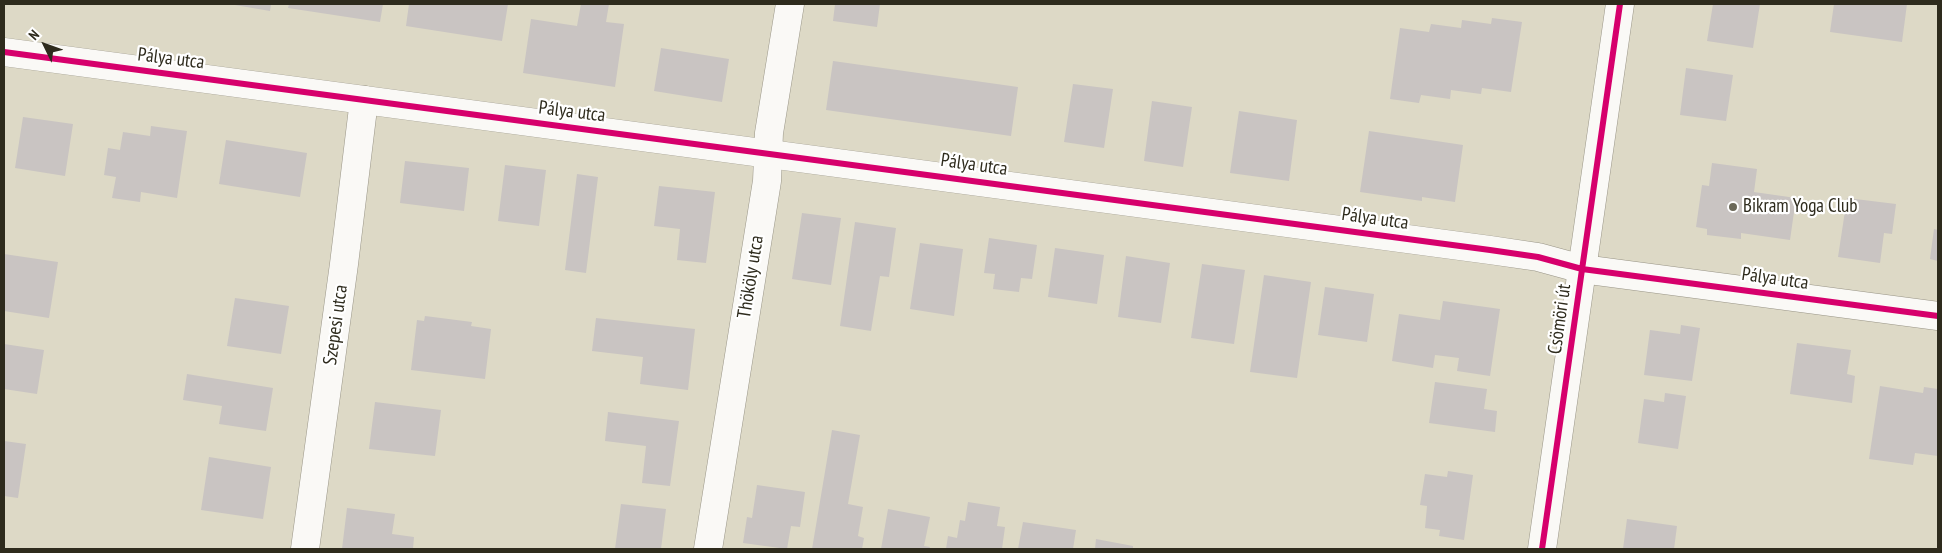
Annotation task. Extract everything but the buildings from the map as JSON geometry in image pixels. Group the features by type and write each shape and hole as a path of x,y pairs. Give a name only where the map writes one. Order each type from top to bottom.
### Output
{"street":[{"name":"Thököly utca","path":"708,549 767,181 770,123 790,4"},
{"name":"Csömöri út","path":"1542,549 1620,4"},
{"name":"Pálya utca","path":"4,52 1490,250 1538,257 1582,269 1938,316"},
{"name":"Szepesi utca","path":"305,549 344,264 364,100"}],"cycle path":[{"path":"1542,549 1620,4"},
{"path":"4,52 1490,250 1538,257 1582,269 1938,316"}],"place":[{"name":"Bikram Yoga Club","path":"1733,207"}]}
